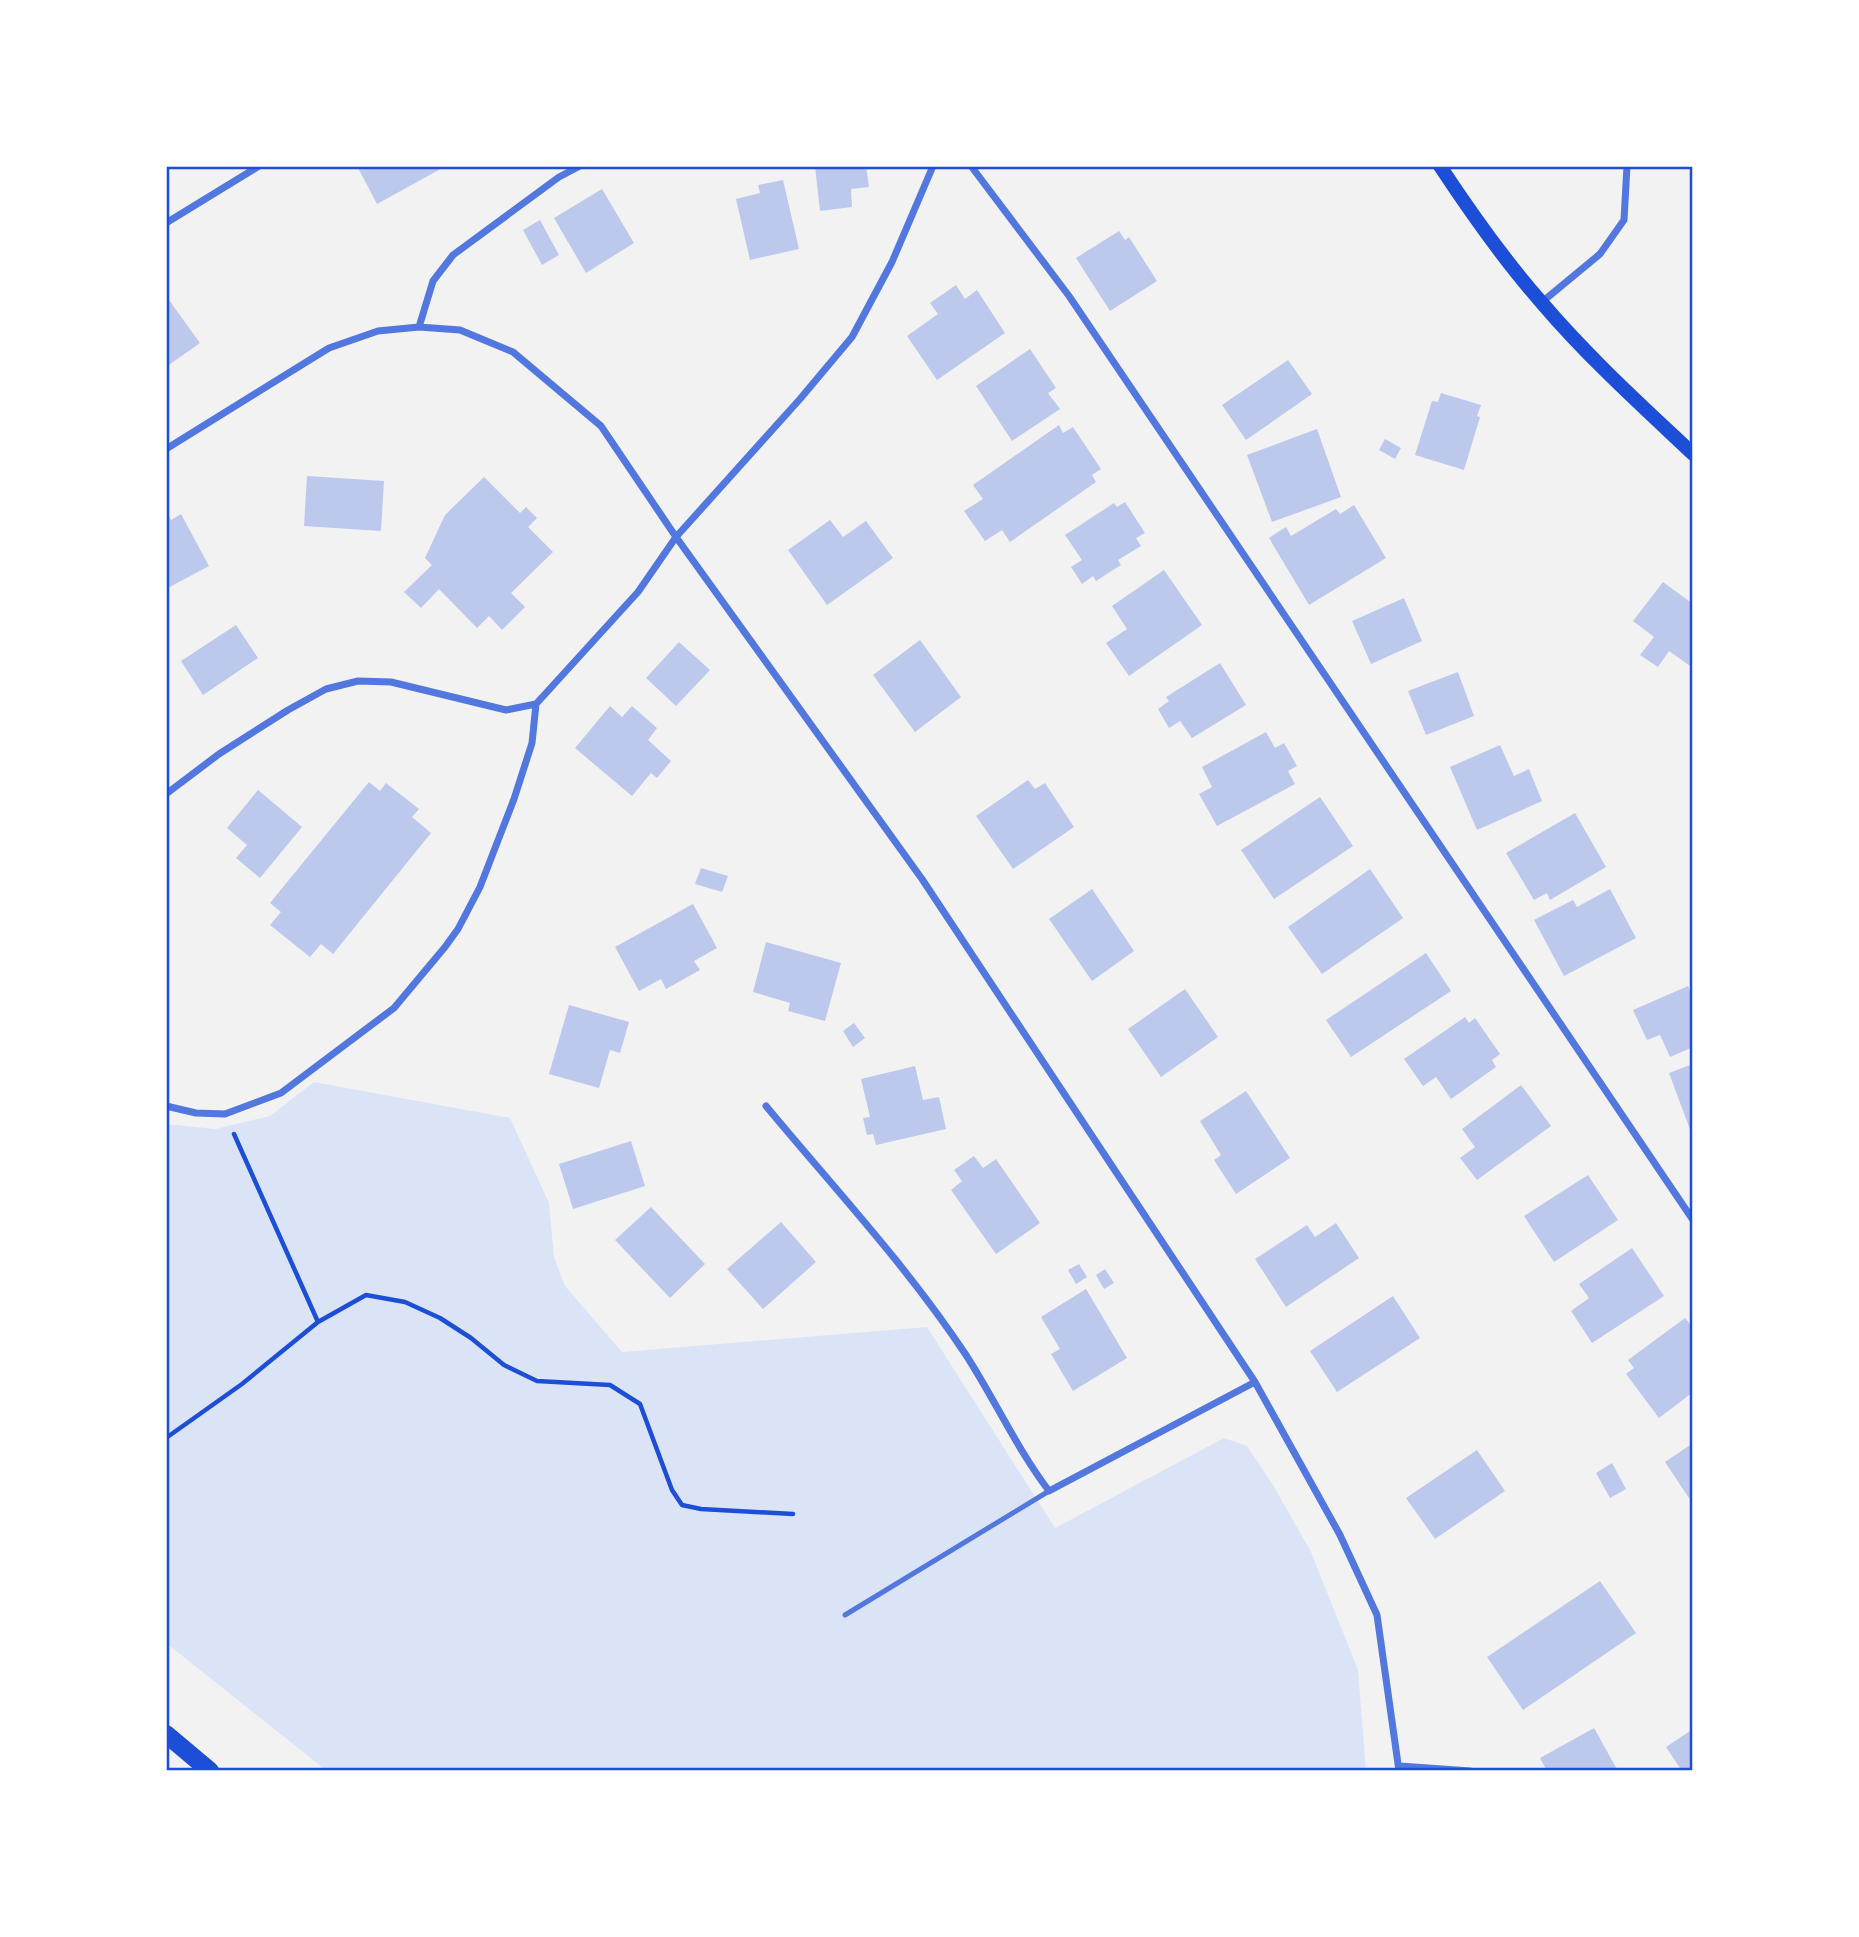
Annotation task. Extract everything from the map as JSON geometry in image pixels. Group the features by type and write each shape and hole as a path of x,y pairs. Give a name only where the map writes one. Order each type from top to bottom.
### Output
{"main road":[{"path":"1440,166 1471,213 1541,303 1628,394 1693,454"},
{"path":"166,1734 210,1771"}],"street":[{"path":"166,223 259,166"},
{"path":"419,327 433,281 453,255 559,177 580,166"},
{"path":"166,794 219,754 288,710 326,689 358,681 391,682 506,710 536,704 638,592 676,537 852,337 892,262 933,166"},
{"path":"971,166 1069,296 1693,1220"},
{"path":"1541,303 1600,254 1624,220 1628,166"},
{"path":"166,449 330,348 378,331 419,327 460,330 513,352 601,426 676,537 922,879 1255,1382 1340,1535 1377,1615 1399,1768 1470,1771"},
{"path":"166,1106 196,1114 225,1114 281,1093 394,1008 437,959 458,929 480,887 532,743 536,704"},
{"path":"766,1106 912,1280 966,1356 1031,1468 1049,1492 1255,1382"}],"lane":[{"path":"845,1615 1049,1492"}],"path":[{"path":"225,1114 318,1322"},
{"path":"166,1438 242,1384 318,1322 366,1295 405,1302 440,1318 505,1365 537,1381 610,1385 639,1404 672,1490 682,1505 701,1509 793,1514"}],"shaded area":[{"path":"314,1082 510,1118 549,1203 554,1257 565,1286 622,1352 927,1327 1055,1528 1224,1438 1247,1446 1310,1550 1358,1670 1366,1771 327,1771 166,1643 166,1124 216,1129 270,1116"}],"building":[{"path":"357,166 446,166 377,204"},
{"path":"815,166 866,166 869,187 851,189 852,207 820,211"},
{"path":"783,180 799,249 750,260 736,199 760,193 758,185"},
{"path":"602,189 634,243 586,273 554,218"},
{"path":"540,220 559,255 542,265 523,230"},
{"path":"1119,231 1125,240 1129,237 1157,281 1110,311 1076,258"},
{"path":"956,285 965,299 977,290 1005,333 937,380 907,336 938,314 930,303"},
{"path":"166,296 200,343 166,367"},
{"path":"1030,349 1056,388 1048,393 1060,409 1012,441 976,386"},
{"path":"1288,360 1312,394 1246,440 1222,405"},
{"path":"1441,393 1481,405 1464,470 1415,455 1432,401 1438,402"},
{"path":"1059,425 1063,433 1073,427 1101,469 1092,475 1096,482 1010,542 1002,530 985,541 964,511 983,499 973,485"},
{"path":"1317,429 1341,497 1272,522 1247,455"},
{"path":"1385,439 1401,448 1395,459 1379,450"},
{"path":"307,476 384,481 381,531 304,526"},
{"path":"484,477 520,513 526,507 537,518 528,527 553,552 511,593 525,607 502,630 489,616 477,628 439,589 421,608 404,592 432,565 425,558 445,515"},
{"path":"1125,502 1145,533 1136,538 1141,546 1118,560 1121,565 1096,581 1093,576 1082,584 1071,567 1082,560 1065,535 1114,503 1117,507"},
{"path":"1354,505 1386,558 1309,605 1269,538 1286,527 1291,536 1336,509 1340,514"},
{"path":"166,511 171,520 181,514 209,566 166,589"},
{"path":"830,520 843,537 866,521 893,558 827,605 788,550"},
{"path":"1164,570 1202,625 1129,676 1106,643 1127,629 1112,606"},
{"path":"1663,582 1693,604 1693,668 1669,651 1658,667 1640,655 1654,637 1633,621"},
{"path":"1404,598 1422,641 1371,664 1352,621"},
{"path":"236,625 258,658 203,695 181,661"},
{"path":"920,640 961,697 915,732 873,675"},
{"path":"679,642 710,670 676,706 646,678"},
{"path":"1220,663 1246,705 1192,738 1180,721 1169,728 1158,709 1169,701 1166,697"},
{"path":"1458,672 1474,716 1426,735 1408,691"},
{"path":"610,706 622,717 632,706 657,728 648,740 671,761 657,778 651,773 632,796 575,748"},
{"path":"1266,732 1275,748 1284,743 1297,766 1288,771 1295,784 1217,826 1199,794 1212,787 1202,767"},
{"path":"1500,745 1514,776 1529,769 1542,801 1477,830 1450,767"},
{"path":"1028,780 1035,789 1045,783 1074,827 1013,869 976,816"},
{"path":"369,782 380,791 386,783 419,809 412,817 431,833 333,954 321,944 310,957 270,925 281,912 270,903"},
{"path":"258,790 302,827 260,878 236,858 247,845 227,828"},
{"path":"1320,797 1353,846 1274,899 1241,850"},
{"path":"1575,813 1606,867 1550,900 1547,893 1534,900 1506,853"},
{"path":"701,868 728,876 722,892 695,884"},
{"path":"1370,869 1403,918 1322,974 1288,927"},
{"path":"1092,889 1134,951 1092,981 1049,919"},
{"path":"1610,889 1636,938 1564,976 1534,920 1573,900 1577,907"},
{"path":"693,904 717,948 694,961 700,970 666,989 661,979 639,991 615,947"},
{"path":"766,942 841,963 825,1021 788,1011 790,1003 753,992"},
{"path":"1426,953 1451,991 1351,1057 1326,1020"},
{"path":"1688,986 1693,997 1693,1047 1670,1057 1660,1035 1647,1040 1633,1010"},
{"path":"1185,989 1218,1037 1161,1077 1128,1029"},
{"path":"569,1005 629,1022 620,1053 610,1050 599,1088 549,1074"},
{"path":"1465,1017 1469,1023 1475,1018 1500,1054 1492,1060 1496,1067 1451,1099 1436,1077 1423,1086 1404,1059"},
{"path":"854,1023 865,1038 853,1047 843,1031"},
{"path":"1693,1064 1693,1135 1692,1135 1669,1073"},
{"path":"915,1066 923,1100 939,1097 946,1129 876,1145 873,1134 867,1135 863,1118 870,1117 861,1079"},
{"path":"1521,1085 1551,1126 1477,1180 1460,1158 1475,1147 1462,1129"},
{"path":"1246,1091 1290,1158 1236,1194 1214,1160 1221,1155 1200,1121"},
{"path":"631,1141 645,1186 573,1209 559,1164"},
{"path":"974,1156 983,1168 996,1159 1040,1223 996,1254 951,1190 962,1181 954,1170"},
{"path":"1588,1175 1618,1220 1554,1262 1524,1216"},
{"path":"651,1207 705,1264 670,1298 615,1240"},
{"path":"781,1222 816,1262 763,1309 727,1269"},
{"path":"1336,1223 1359,1258 1286,1307 1255,1259 1307,1225 1315,1237"},
{"path":"1632,1248 1664,1296 1592,1343 1571,1311 1589,1298 1579,1284"},
{"path":"1079,1264 1087,1277 1076,1284 1068,1270"},
{"path":"1105,1269 1114,1283 1104,1289 1096,1275"},
{"path":"1086,1289 1127,1358 1073,1391 1051,1354 1060,1349 1041,1317"},
{"path":"1393,1296 1420,1338 1337,1392 1310,1351"},
{"path":"1685,1318 1693,1328 1693,1392 1659,1418 1626,1374 1634,1368 1628,1360"},
{"path":"1693,1443 1693,1504 1665,1462"},
{"path":"1477,1450 1505,1491 1435,1539 1406,1498"},
{"path":"1612,1463 1626,1489 1610,1498 1596,1473"},
{"path":"1600,1581 1636,1633 1523,1710 1487,1657"},
{"path":"1594,1728 1618,1771 1547,1771 1540,1758"},
{"path":"1693,1729 1693,1771 1682,1771 1666,1747"}]}
